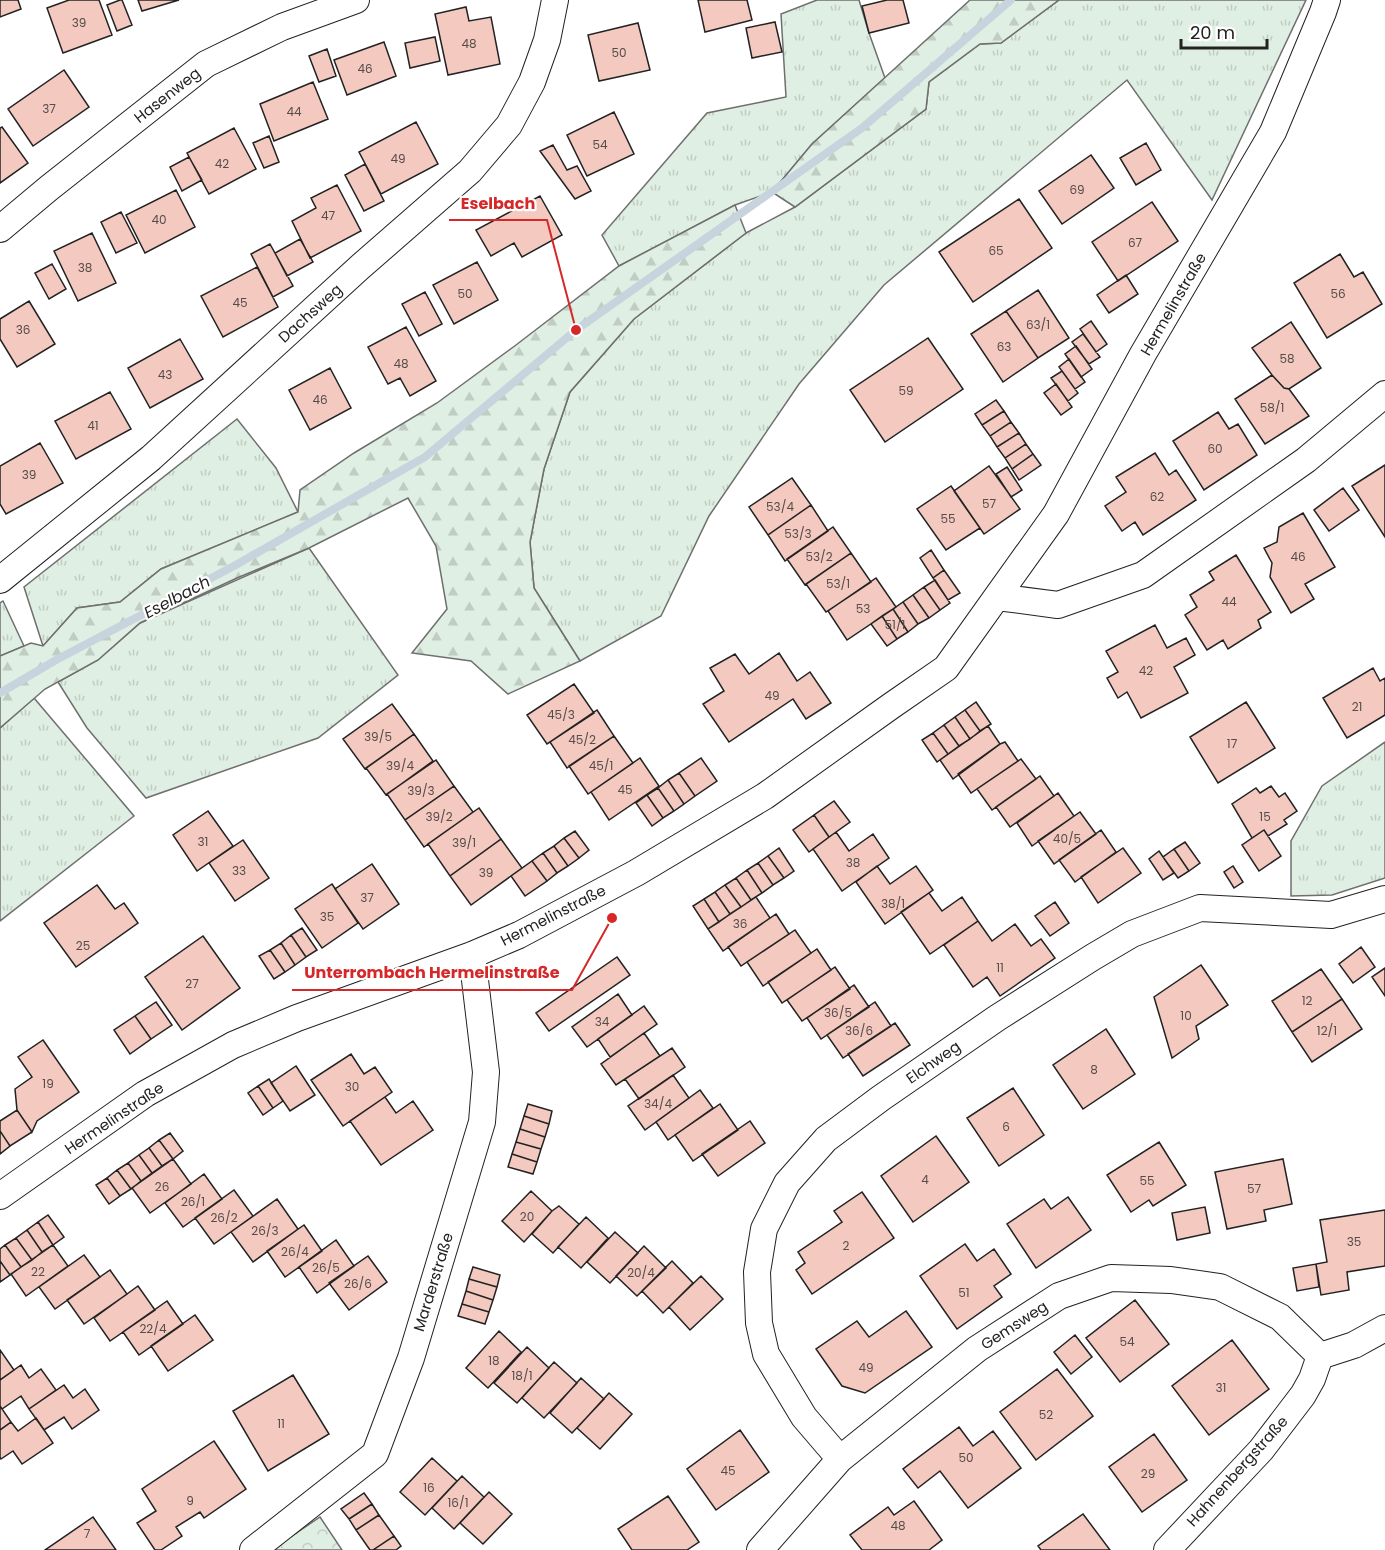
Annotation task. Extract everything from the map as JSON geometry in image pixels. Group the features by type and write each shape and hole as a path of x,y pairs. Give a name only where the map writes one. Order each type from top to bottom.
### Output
{"street":[{"name":"Hasenweg","path":"0,229 206,64 282,27 356,0"},
{"name":"Dachsweg","path":"0,580 151,458 360,267 470,171 509,125 532,82 547,40 557,0"},
{"name":"Hermelinstraße","path":"0,1196 145,1094 233,1045 297,1018 472,955 519,935 636,873 765,796 946,669 1056,514 1143,354 1273,132 1327,0"},
{"path":"997,597 1058,605 1143,574 1306,460 1385,394"},
{"name":"Elchweg","path":"840,1459 804,1417 766,1354 759,1323 757,1272 764,1229 787,1183 826,1138 998,1018 1132,934 1200,908 1331,915 1385,899"},
{"name":"Marderstraße","path":"253,1550 375,1454 411,1358 482,1122 486,1072 472,955"},
{"name":"Gemsweg","path":"760,1550 840,1459 977,1349 1059,1296 1111,1278 1171,1280 1220,1287 1280,1317 1320,1356"},
{"path":"1320,1356 1354,1344 1385,1328"},
{"name":"Hahnenbergstraße","path":"1167,1550 1261,1450 1303,1395 1312,1379 1320,1356"}],"green space":[{"path":"817,0 859,0 885,78 812,144 772,192 735,205 619,266 602,235 707,113 786,97 781,14"},
{"path":"970,0 1059,0 1001,43 980,44 929,82 926,109 795,207 772,192 812,144"},
{"path":"1059,0 1306,0 1212,200 1127,80 884,285 799,384 709,516 661,616 580,661 534,588 530,542 544,469 570,392 634,319 746,233 795,207 926,109 929,82 980,44 1001,43"},
{"path":"735,205 746,233 634,319 570,392 544,469 530,542 534,588 580,661 508,694 471,661 412,653 447,609 436,546 408,498 309,548 140,623 98,660 45,689 0,728 0,656 31,643 43,646 77,608 120,602 161,569 298,512 300,490 354,453 437,403 619,266"},
{"path":"237,419 276,468 298,512 161,569 120,602 77,608 43,646 24,587"},
{"path":"309,548 398,675 318,738 146,798 87,728 58,682 98,660 140,623"},
{"path":"3,601 24,646 0,656 0,603"},
{"path":"34,698 134,816 0,921 0,728"},
{"path":"1385,742 1385,878 1332,895 1291,896 1291,841 1322,786"},
{"path":"320,1517 342,1550 271,1550"}],"building":[{"path":"0,0 18,0 21,9 0,17"},
{"path":"69,0 99,0 112,35 63,53 47,8"},
{"path":"122,0 132,25 117,31 107,5"},
{"path":"138,0 179,0 142,11"},
{"path":"698,0 747,0 752,20 705,32"},
{"path":"887,0 903,0 909,23 869,33 862,6"},
{"path":"466,7 469,21 491,17 500,64 448,75 435,14"},
{"path":"775,22 782,52 752,58 746,28"},
{"path":"638,23 650,70 599,81 588,35"},
{"path":"435,37 440,61 410,68 405,43"},
{"path":"384,42 396,76 347,95 334,60"},
{"path":"327,49 336,76 319,82 309,56"},
{"path":"64,70 89,107 33,146 8,109"},
{"path":"313,82 328,119 274,141 260,104"},
{"path":"614,112 634,154 587,176 567,135"},
{"path":"416,122 438,164 381,194 359,152"},
{"path":"2,127 28,163 0,183 0,128"},
{"path":"234,128 256,169 209,194 187,153"},
{"path":"269,136 279,162 264,168 253,143"},
{"path":"1146,143 1161,170 1136,185 1120,158"},
{"path":"553,145 567,170 577,166 591,191 575,199 540,151"},
{"path":"1091,155 1114,188 1062,224 1039,191"},
{"path":"189,157 202,180 182,191 170,167"},
{"path":"365,164 384,201 364,211 345,175"},
{"path":"337,185 361,231 310,258 292,221 316,208 311,198"},
{"path":"176,190 195,227 145,253 126,215"},
{"path":"540,196 562,235 522,257 514,243 491,256 476,230"},
{"path":"1019,199 1052,248 973,302 939,252"},
{"path":"1152,202 1178,241 1118,281 1092,242"},
{"path":"121,212 137,243 116,253 101,222"},
{"path":"92,233 116,283 78,301 54,251"},
{"path":"300,239 313,262 287,276 275,253"},
{"path":"270,244 293,286 273,297 251,254"},
{"path":"1340,254 1354,277 1363,272 1382,304 1327,338 1294,283"},
{"path":"477,262 498,300 454,324 433,285"},
{"path":"52,264 66,289 49,299 35,273"},
{"path":"257,267 278,307 223,337 201,296"},
{"path":"1126,275 1138,294 1109,313 1097,295"},
{"path":"1038,290 1069,338 1038,358 1006,311"},
{"path":"425,292 442,324 419,336 402,304"},
{"path":"29,301 55,344 17,367 0,339 0,319"},
{"path":"1006,311 1038,358 1003,382 971,334"},
{"path":"1091,321 1107,344 1096,352 1080,329"},
{"path":"1291,322 1321,368 1289,389 1284,388 1272,375 1252,348"},
{"path":"406,327 436,381 410,396 400,378 388,384 368,347"},
{"path":"1083,334 1100,357 1089,364 1072,342"},
{"path":"928,338 963,389 885,442 850,390"},
{"path":"180,339 203,379 150,408 128,368"},
{"path":"1076,346 1092,369 1081,377 1065,354"},
{"path":"1069,359 1085,382 1075,389 1059,367"},
{"path":"330,368 351,408 310,430 289,390"},
{"path":"1062,371 1078,393 1068,401 1051,378"},
{"path":"1272,375 1284,388 1289,389 1309,416 1265,444 1235,399"},
{"path":"1056,384 1072,407 1061,415 1044,393"},
{"path":"110,392 131,429 76,459 55,421"},
{"path":"996,400 1004,411 982,425 975,414"},
{"path":"1004,411 1011,422 990,436 982,425"},
{"path":"1218,412 1229,429 1238,424 1257,455 1204,490 1173,441"},
{"path":"1011,422 1019,433 997,447 990,436"},
{"path":"1019,433 1026,444 1005,458 997,447"},
{"path":"40,443 63,483 6,514 0,504 0,466"},
{"path":"1026,444 1033,454 1012,469 1005,458"},
{"path":"1155,453 1169,475 1176,470 1196,500 1143,535 1135,522 1122,531 1105,506 1126,492 1116,477"},
{"path":"1033,454 1041,465 1019,480 1012,469"},
{"path":"1385,465 1385,537 1352,486"},
{"path":"989,466 1020,509 984,534 954,491"},
{"path":"1007,467 1022,490 1011,497 996,474"},
{"path":"792,478 811,505 768,535 749,507"},
{"path":"951,486 980,528 946,550 917,509"},
{"path":"1343,488 1359,510 1329,531 1314,510"},
{"path":"811,505 828,531 785,561 768,535"},
{"path":"1303,513 1335,567 1305,584 1314,599 1291,613 1270,577 1272,563 1264,548 1277,542 1279,527"},
{"path":"833,527 851,553 805,585 787,559"},
{"path":"931,550 944,570 933,578 920,558"},
{"path":"851,553 871,582 826,612 806,584"},
{"path":"1236,555 1271,612 1258,620 1261,628 1228,649 1223,640 1207,650 1185,615 1197,607 1190,595 1214,580 1209,572"},
{"path":"944,570 960,593 948,600 933,578"},
{"path":"876,578 896,607 847,640 828,611"},
{"path":"935,580 950,603 940,610 924,587"},
{"path":"924,587 940,610 929,618 913,595"},
{"path":"913,595 929,618 918,624 903,602"},
{"path":"903,602 918,624 908,632 893,609"},
{"path":"893,609 908,632 897,639 882,616"},
{"path":"882,616 897,639 887,646 871,624"},
{"path":"1155,625 1167,648 1186,638 1195,655 1174,667 1188,693 1141,718 1127,692 1118,698 1107,678 1118,672 1106,651"},
{"path":"779,653 797,681 810,672 831,703 806,719 793,699 729,742 703,704 724,691 710,668 735,654 749,674"},
{"path":"1373,668 1380,681 1385,678 1385,715 1347,738 1323,698"},
{"path":"574,684 594,713 547,744 527,715"},
{"path":"976,702 991,724 980,731 965,710"},
{"path":"1246,702 1275,748 1218,783 1190,737"},
{"path":"392,704 414,734 365,769 343,739"},
{"path":"597,710 614,736 567,768 550,742"},
{"path":"965,710 980,731 970,739 955,717"},
{"path":"955,717 970,739 959,746 944,725"},
{"path":"944,725 959,746 948,754 933,733"},
{"path":"988,726 1000,744 953,779 940,760"},
{"path":"933,733 948,754 937,762 922,740"},
{"path":"414,734 433,761 386,795 366,768"},
{"path":"614,736 633,763 588,794 569,766"},
{"path":"1005,742 1018,761 971,793 958,774"},
{"path":"640,758 659,786 609,820 591,792"},
{"path":"701,758 717,781 695,796 679,773"},
{"path":"1021,759 1036,779 992,810 977,789"},
{"path":"436,760 454,786 405,820 387,794"},
{"path":"679,773 695,796 684,804 668,780"},
{"path":"1040,776 1054,796 1010,827 996,807"},
{"path":"668,780 684,804 674,811 658,788"},
{"path":"454,786 473,812 424,847 405,820"},
{"path":"1271,786 1279,797 1285,793 1297,811 1284,820 1287,824 1268,836 1264,830 1252,838 1232,804 1256,788 1260,793"},
{"path":"658,788 674,811 663,818 647,795"},
{"path":"1058,793 1074,816 1032,846 1017,823"},
{"path":"647,795 663,818 652,826 636,803"},
{"path":"834,801 850,822 829,837 814,815"},
{"path":"479,808 501,839 450,876 428,844"},
{"path":"208,811 233,846 197,871 173,835"},
{"path":"1080,812 1096,834 1054,864 1038,841"},
{"path":"814,815 829,837 809,852 793,830"},
{"path":"1101,830 1116,852 1075,882 1059,860"},
{"path":"1264,830 1281,856 1259,871 1242,845"},
{"path":"575,831 589,850 579,858 564,838"},
{"path":"836,832 849,851 873,834 889,858 842,891 813,849"},
{"path":"564,838 579,858 568,866 554,846"},
{"path":"501,839 522,868 471,905 450,876"},
{"path":"243,840 269,878 235,901 209,863"},
{"path":"1185,842 1200,863 1189,871 1174,849"},
{"path":"554,846 568,866 557,873 543,853"},
{"path":"779,848 794,871 784,878 768,856"},
{"path":"1123,848 1141,873 1098,903 1081,877"},
{"path":"1174,849 1189,871 1178,878 1163,857"},
{"path":"1159,851 1174,873 1163,880 1149,859"},
{"path":"543,853 557,873 547,881 532,861"},
{"path":"768,856 784,878 773,885 758,863"},
{"path":"532,861 547,881 525,896 511,876"},
{"path":"758,863 773,885 762,893 747,870"},
{"path":"372,864 399,904 363,929 335,889"},
{"path":"877,866 890,884 916,866 933,890 885,924 856,882"},
{"path":"1233,866 1243,882 1234,888 1224,872"},
{"path":"747,870 762,893 751,900 736,878"},
{"path":"736,878 751,900 741,907 725,885"},
{"path":"332,884 358,923 322,948 295,909"},
{"path":"97,885 115,909 124,903 138,923 76,967 44,923"},
{"path":"725,885 741,907 730,914 715,892"},
{"path":"715,892 730,914 719,922 704,899"},
{"path":"929,893 942,911 962,897 978,921 930,954 901,912"},
{"path":"756,897 770,918 723,951 708,929"},
{"path":"704,899 719,922 708,929 693,906"},
{"path":"1055,902 1069,923 1050,936 1035,916"},
{"path":"776,914 789,934 741,966 728,947"},
{"path":"978,921 992,941 1015,924 1031,946 1041,939 1055,958 1000,996 987,977 973,987 944,945"},
{"path":"302,928 317,950 306,957 291,935"},
{"path":"795,930 811,953 763,986 747,962"},
{"path":"291,935 306,957 295,965 281,943"},
{"path":"203,936 240,988 182,1030 145,977"},
{"path":"281,943 295,965 285,972 270,950"},
{"path":"1361,947 1375,967 1353,983 1339,964"},
{"path":"817,949 831,970 782,1003 768,982"},
{"path":"270,950 285,972 274,979 259,956"},
{"path":"617,957 630,975 549,1031 536,1013"},
{"path":"1201,965 1228,1005 1196,1026 1199,1039 1172,1058 1154,997"},
{"path":"835,967 850,989 802,1021 787,1000"},
{"path":"1385,968 1385,996 1372,977"},
{"path":"1321,969 1342,999 1292,1032 1272,1001"},
{"path":"854,985 869,1007 821,1039 807,1018"},
{"path":"618,994 632,1015 587,1047 572,1027"},
{"path":"1342,999 1362,1029 1312,1062 1292,1032"},
{"path":"156,1002 172,1025 151,1039 135,1016"},
{"path":"875,1002 891,1026 843,1058 827,1035"},
{"path":"644,1006 657,1024 610,1057 598,1039"},
{"path":"135,1016 151,1039 130,1054 114,1030"},
{"path":"895,1023 910,1045 863,1076 848,1054"},
{"path":"1106,1029 1135,1074 1083,1109 1053,1065"},
{"path":"644,1033 660,1056 616,1085 601,1064"},
{"path":"43,1040 79,1092 37,1121 32,1132 17,1110 15,1089 32,1077 18,1057"},
{"path":"672,1048 685,1067 639,1099 625,1079"},
{"path":"351,1054 364,1074 375,1067 392,1092 343,1126 311,1080"},
{"path":"296,1066 315,1095 290,1111 271,1083"},
{"path":"673,1075 689,1098 645,1130 628,1106"},
{"path":"269,1079 283,1101 273,1108 258,1086"},
{"path":"258,1086 273,1108 263,1115 248,1093"},
{"path":"1013,1088 1044,1135 999,1166 967,1118"},
{"path":"700,1090 713,1108 668,1140 656,1122"},
{"path":"385,1097 396,1113 413,1101 433,1130 381,1165 350,1121"},
{"path":"528,1104 552,1111 549,1124 524,1116"},
{"path":"720,1104 738,1130 693,1161 675,1135"},
{"path":"17,1110 32,1132 10,1146 0,1131 0,1121"},
{"path":"524,1116 549,1124 545,1137 520,1129"},
{"path":"750,1121 765,1143 718,1176 702,1154"},
{"path":"520,1129 545,1137 541,1149 516,1142"},
{"path":"0,1131 10,1146 0,1154"},
{"path":"170,1133 183,1151 173,1159 159,1140"},
{"path":"936,1136 969,1182 913,1222 881,1176"},
{"path":"159,1140 173,1159 162,1166 149,1148"},
{"path":"516,1142 541,1149 537,1162 512,1154"},
{"path":"1159,1142 1186,1185 1153,1206 1149,1200 1131,1212 1107,1175"},
{"path":"149,1148 162,1166 152,1173 139,1155"},
{"path":"512,1154 537,1162 533,1174 508,1167"},
{"path":"139,1155 152,1173 141,1181 128,1163"},
{"path":"173,1159 191,1184 150,1213 132,1188"},
{"path":"1283,1159 1292,1204 1264,1210 1266,1221 1227,1229 1215,1172"},
{"path":"128,1163 141,1181 131,1189 117,1170"},
{"path":"117,1170 131,1189 120,1196 107,1178"},
{"path":"204,1174 222,1199 183,1227 165,1203"},
{"path":"107,1178 120,1196 109,1204 96,1185"},
{"path":"234,1190 253,1216 214,1244 195,1218"},
{"path":"531,1191 552,1211 524,1242 502,1221"},
{"path":"862,1192 894,1238 812,1294 796,1270 805,1263 798,1252 842,1222 834,1211"},
{"path":"1068,1197 1091,1230 1036,1268 1007,1224 1044,1199 1051,1209"},
{"path":"277,1199 298,1229 253,1262 231,1232"},
{"path":"559,1206 579,1224 553,1253 532,1234"},
{"path":"1205,1207 1210,1233 1177,1240 1172,1213"},
{"path":"1385,1210 1385,1266 1347,1272 1349,1290 1321,1295 1316,1264 1327,1262 1320,1220"},
{"path":"48,1215 64,1237 53,1245 38,1222"},
{"path":"586,1217 608,1238 581,1268 558,1247"},
{"path":"38,1222 53,1245 42,1252 27,1230"},
{"path":"304,1225 322,1251 285,1277 267,1251"},
{"path":"27,1230 42,1252 32,1260 16,1238"},
{"path":"615,1232 638,1253 610,1283 587,1262"},
{"path":"16,1238 32,1260 21,1267 5,1245"},
{"path":"336,1240 354,1266 317,1293 299,1267"},
{"path":"965,1244 977,1261 994,1249 1011,1274 994,1286 1002,1297 957,1329 920,1276"},
{"path":"5,1245 21,1267 10,1275 0,1261 0,1249"},
{"path":"53,1245 68,1266 26,1296 11,1274"},
{"path":"644,1246 666,1268 637,1296 616,1276"},
{"path":"84,1255 100,1277 55,1309 39,1287"},
{"path":"368,1256 387,1282 349,1310 329,1283"},
{"path":"0,1261 10,1275 0,1282"},
{"path":"672,1261 693,1283 663,1313 642,1291"},
{"path":"1316,1264 1319,1287 1297,1291 1293,1268"},
{"path":"473,1267 500,1275 497,1287 469,1279"},
{"path":"110,1270 127,1294 84,1324 67,1300"},
{"path":"701,1276 723,1299 690,1330 669,1307"},
{"path":"469,1279 497,1287 493,1300 466,1291"},
{"path":"138,1286 155,1310 110,1341 94,1318"},
{"path":"466,1291 493,1300 489,1312 462,1304"},
{"path":"1135,1300 1169,1344 1120,1382 1086,1338"},
{"path":"167,1301 183,1324 139,1355 123,1332"},
{"path":"462,1304 489,1312 485,1324 458,1316"},
{"path":"906,1311 932,1347 865,1393 842,1386 816,1349 857,1321 869,1337"},
{"path":"195,1315 213,1340 168,1371 151,1346"},
{"path":"499,1331 521,1352 488,1388 466,1368"},
{"path":"1075,1335 1092,1357 1071,1374 1054,1352"},
{"path":"1232,1340 1269,1389 1209,1435 1172,1386"},
{"path":"527,1347 549,1368 517,1403 494,1383"},
{"path":"0,1350 14,1370 0,1380"},
{"path":"554,1362 577,1383 544,1418 522,1398"},
{"path":"21,1365 29,1378 41,1369 56,1390 29,1409 21,1396 2,1409 0,1380"},
{"path":"1057,1369 1093,1416 1036,1460 1000,1412"},
{"path":"293,1375 329,1434 268,1471 233,1411"},
{"path":"581,1378 604,1399 572,1433 550,1413"},
{"path":"64,1385 73,1398 85,1389 99,1410 72,1429 64,1417 44,1430 29,1409"},
{"path":"609,1393 632,1414 600,1449 577,1428"},
{"path":"0,1406 11,1422 0,1430"},
{"path":"36,1418 53,1443 22,1464 13,1451 1,1459 0,1430 11,1422 18,1431"},
{"path":"959,1427 973,1446 993,1431 1021,1468 968,1508 940,1471 918,1488 903,1469"},
{"path":"740,1430 769,1472 716,1510 687,1469"},
{"path":"1154,1434 1187,1480 1142,1512 1109,1467"},
{"path":"214,1441 246,1489 204,1518 200,1512 176,1527 182,1536 161,1550 155,1550 137,1523 156,1511 142,1489"},
{"path":"432,1458 457,1481 425,1515 400,1492"},
{"path":"462,1476 484,1497 454,1529 432,1508"},
{"path":"489,1492 512,1514 483,1544 460,1523"},
{"path":"364,1493 372,1504 349,1519 341,1509"},
{"path":"668,1496 699,1542 687,1550 632,1550 618,1529"},
{"path":"914,1501 942,1540 929,1550 862,1550 850,1535 888,1507 894,1515"},
{"path":"372,1504 379,1515 356,1530 349,1519"},
{"path":"1083,1514 1110,1550 1041,1550 1038,1546"},
{"path":"379,1515 394,1536 370,1550 356,1530"},
{"path":"93,1517 116,1550 45,1550"},
{"path":"394,1536 401,1546 396,1550 373,1550"}],"waterway":[{"name":"Eselbach","path":"0,693 56,660 234,566 425,457 576,330 862,128 1011,0"}],"place":[{"name":"Eselbach","path":"576,330"},
{"name":"Unterrombach Hermelinstraße","path":"612,918"}]}
